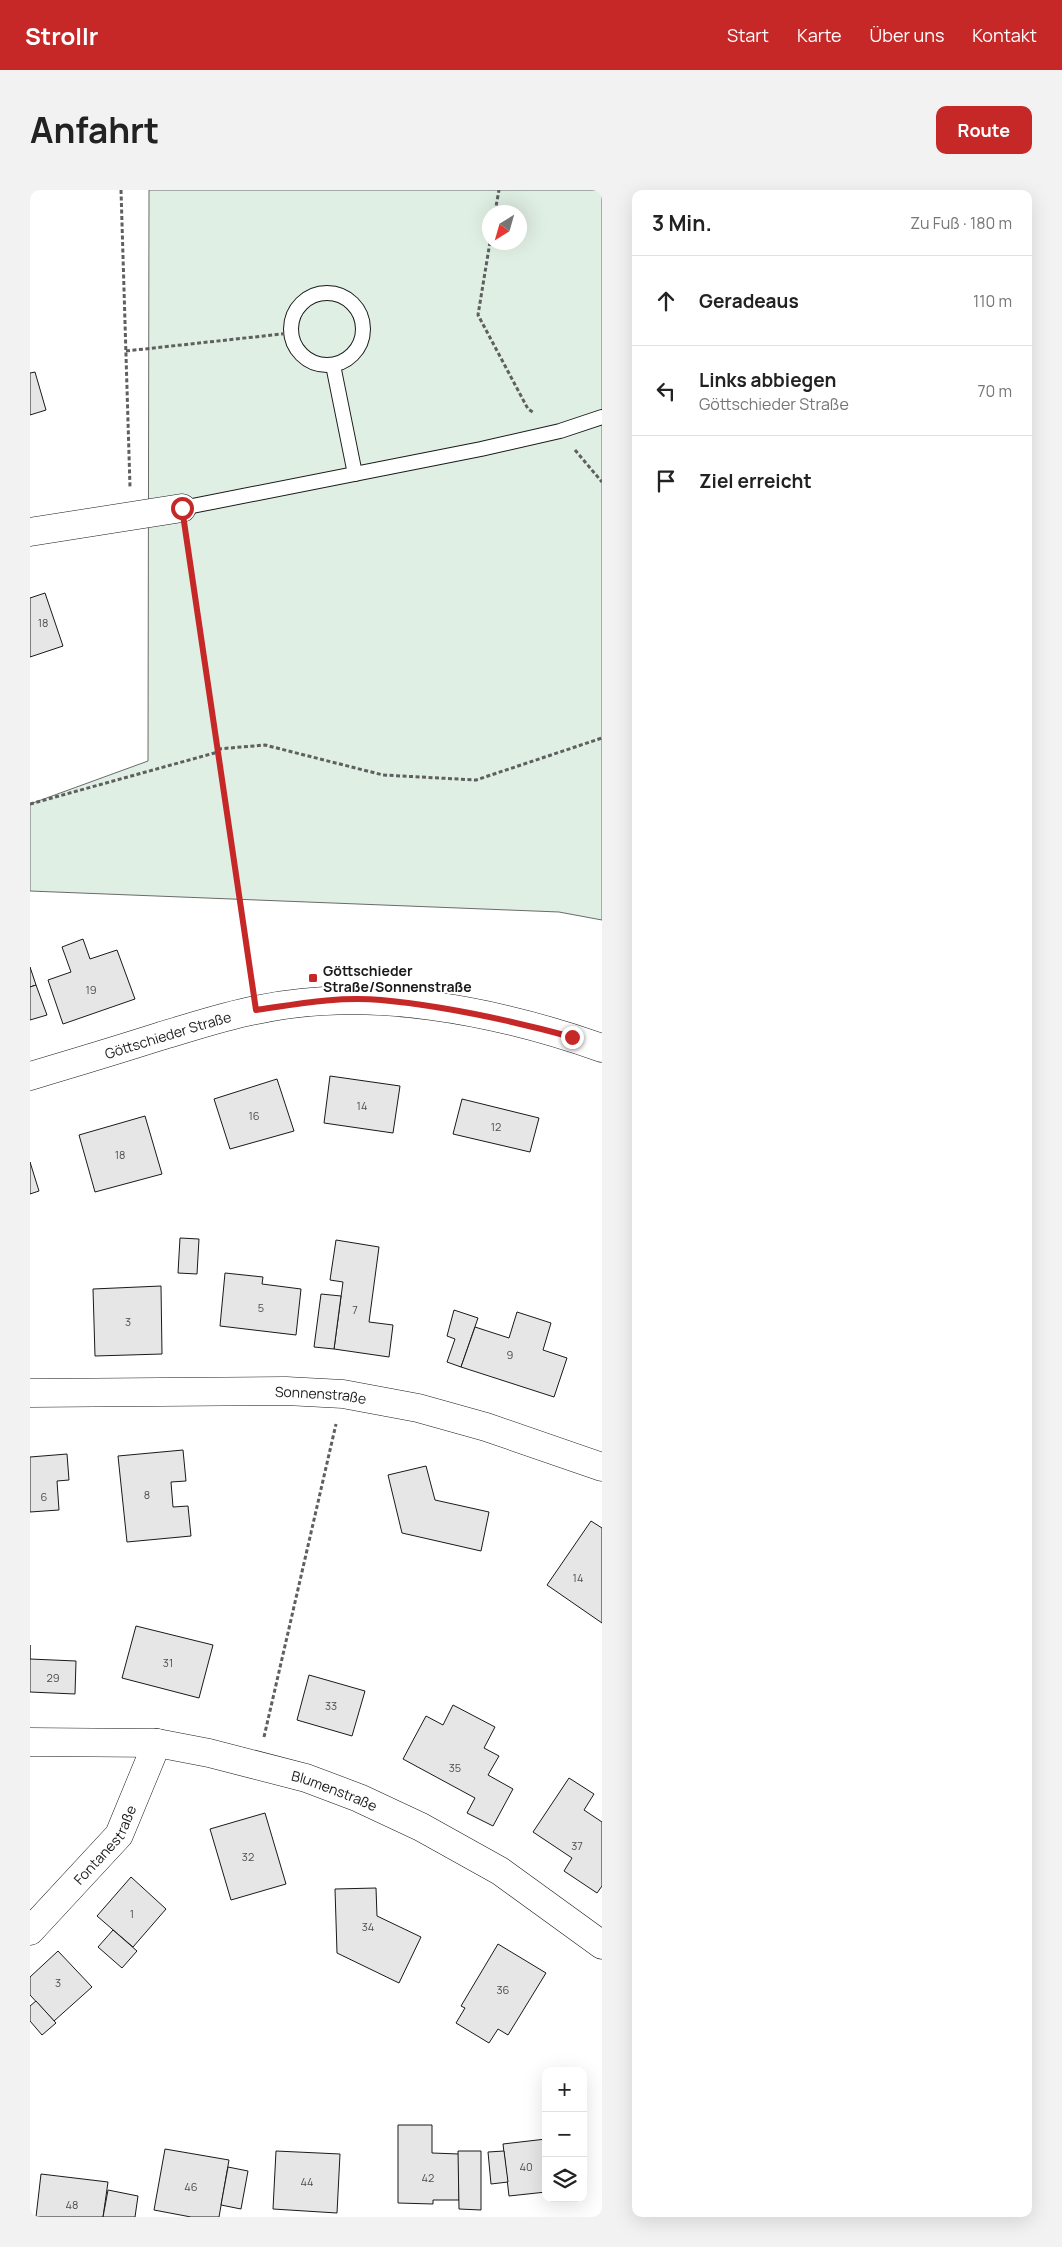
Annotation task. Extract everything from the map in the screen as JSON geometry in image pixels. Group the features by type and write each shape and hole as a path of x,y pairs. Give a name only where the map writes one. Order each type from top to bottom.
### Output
{"street":[{"path":"30,532 182,508"},
{"name":"Göttschieder Straße","path":"30,1076 194,1026 256,1010 335,1000 380,1000 512,1021 602,1048"},
{"name":"Sonnenstraße","path":"30,1393 286,1391 343,1394 418,1408 486,1428 602,1467"},
{"name":"Blumenstraße","path":"30,1742 157,1743 258,1765 306,1778 359,1798 421,1827 500,1871 602,1945"},
{"name":"Fontanestraße","path":"30,1931 119,1835 157,1743"}],"lane":[{"path":"326,293 338,294 357,308 362,319 364,331 361,343 354,353 345,361 333,365 322,365 306,358 294,344 291,333 292,321 296,310 303,301 314,295 326,293"},
{"path":"333,365 355,474"},
{"path":"182,508 481,450 560,431 602,417"}],"path":[{"path":"121,190 130,477"},
{"path":"496,205 499,190"},
{"path":"489,250 478,314 528,409 560,431 602,482"},
{"path":"126,351 291,333"},
{"path":"182,508 256,1010"},
{"path":"30,804 218,751 265,744 383,776 476,780 602,738"},
{"path":"258,1765 343,1394"}],"green space":[{"path":"149,190 602,190 602,920 559,912 30,891 30,804 148,761"}],"building":[{"path":"35,372 46,410 30,415 30,373"},
{"path":"45,593 63,646 30,657 30,598"},
{"path":"83,939 90,959 117,950 135,999 63,1024 48,980 71,972 62,947"},
{"path":"30,967 36,985 30,987"},
{"path":"36,985 47,1015 30,1020 30,987"},
{"path":"330,1076 400,1086 393,1133 324,1123"},
{"path":"277,1079 294,1131 230,1149 214,1099"},
{"path":"462,1099 539,1118 530,1152 453,1134"},
{"path":"145,1116 162,1174 95,1192 79,1135"},
{"path":"30,1162 39,1191 30,1194"},
{"path":"180,1238 199,1239 197,1274 178,1273"},
{"path":"336,1240 379,1247 369,1322 393,1325 389,1357 334,1349 343,1282 330,1280"},
{"path":"225,1273 263,1277 262,1284 301,1289 296,1335 220,1326"},
{"path":"161,1286 162,1354 95,1356 93,1289"},
{"path":"321,1294 341,1296 334,1349 314,1347"},
{"path":"454,1310 478,1318 461,1367 447,1362 455,1339 447,1336"},
{"path":"517,1312 551,1323 543,1350 567,1358 554,1397 461,1367 475,1327 509,1338"},
{"path":"183,1450 186,1481 171,1482 173,1507 188,1506 191,1536 127,1542 118,1456"},
{"path":"67,1454 69,1480 57,1481 59,1510 30,1512 30,1457"},
{"path":"426,1466 435,1500 489,1512 481,1551 402,1533 388,1475"},
{"path":"591,1521 602,1528 602,1623 547,1585"},
{"path":"136,1626 213,1645 199,1698 122,1678"},
{"path":"30,1659 76,1661 75,1694 30,1692"},
{"path":"309,1675 365,1691 352,1736 297,1720"},
{"path":"453,1705 495,1727 484,1748 499,1756 488,1775 513,1789 493,1826 467,1813 475,1798 403,1759 426,1716 443,1725"},
{"path":"569,1778 594,1794 584,1810 602,1822 602,1886 597,1893 564,1871 572,1858 533,1832"},
{"path":"265,1813 286,1884 231,1900 210,1829"},
{"path":"131,1877 166,1909 133,1947 97,1916"},
{"path":"376,1888 377,1916 421,1937 399,1983 337,1953 335,1889"},
{"path":"113,1930 137,1951 122,1968 98,1947"},
{"path":"498,1944 546,1973 508,2035 498,2029 489,2043 456,2023 465,2008 461,2006"},
{"path":"58,1951 92,1987 54,2021 30,1995 30,1977"},
{"path":"36,2001 56,2023 42,2035 30,2021 30,2006"},
{"path":"398,2125 432,2125 432,2153 459,2154 459,2200 433,2200 433,2204 398,2203"},
{"path":"542,2139 542,2192 509,2196 503,2144"},
{"path":"165,2149 229,2160 219,2217 191,2217 154,2210"},
{"path":"276,2151 340,2154 337,2213 273,2209"},
{"path":"458,2151 481,2151 481,2210 459,2209"},
{"path":"504,2151 508,2182 491,2184 488,2152"},
{"path":"228,2167 248,2171 241,2209 221,2205"},
{"path":"41,2174 108,2182 103,2217 36,2217"},
{"path":"108,2190 138,2196 135,2217 103,2217"}],"place":[{"name":"Göttschieder Straße/Sonnenstraße","path":"313,978"}],"route":[{"path":"182,508 256,1010 335,1000 380,1000 512,1021 572,1037"}]}
